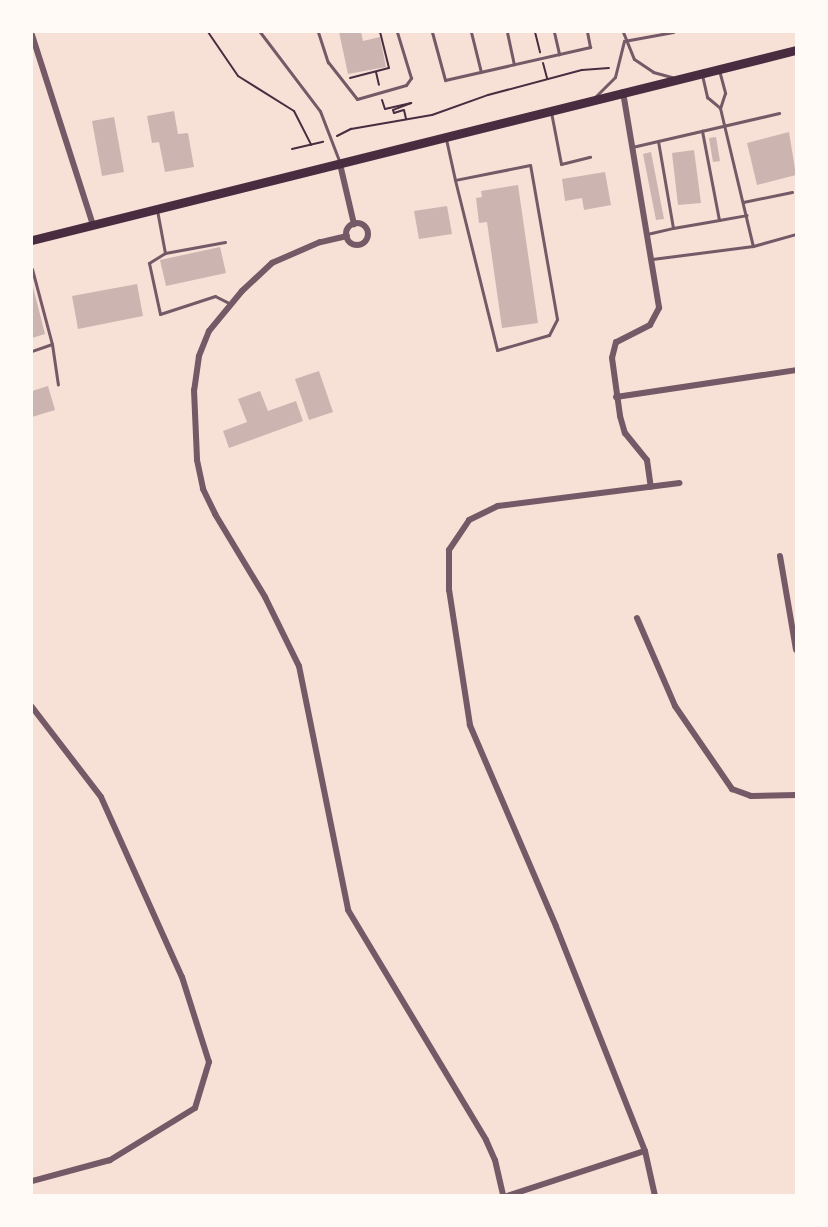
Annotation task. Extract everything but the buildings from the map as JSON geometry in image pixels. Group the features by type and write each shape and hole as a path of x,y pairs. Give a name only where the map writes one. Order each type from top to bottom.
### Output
{"main road":[{"path":"32,240 796,50"}],"street":[{"path":"32,35 93,225"},
{"path":"623,92 652,259 658,314 650,325 616,342 611,350 616,397 625,433 647,460 651,487"},
{"path":"340,164 354,224"},
{"path":"346,236 348,228 354,224"},
{"path":"346,236 355,244 366,238 366,229 354,224"},
{"path":"346,236 320,242 272,263 231,304 206,338 196,373 195,431 203,489 299,666 348,910 486,1140 495,1160 505,1196 645,1151"},
{"path":"616,397 796,370"},
{"path":"656,1196 645,1151 556,926 470,725 449,590 449,550 469,520 498,506 680,483"},
{"path":"780,556 796,650"},
{"path":"637,618 675,706 732,789 752,796 796,795"},
{"path":"32,707 101,797 182,977 209,1062 195,1108 110,1160 32,1181"}],"lane":[{"path":"260,32 320,111 340,164"},
{"path":"318,32 328,62 357,99 406,85 411,78 397,32"},
{"path":"432,32 445,80 590,47 587,32"},
{"path":"471,32 481,72"},
{"path":"507,32 514,64"},
{"path":"554,32 559,54"},
{"path":"623,32 624,41 643,67 677,79"},
{"path":"593,99 612,81 618,68 619,49 624,41 657,33 674,32"},
{"path":"719,68 725,93 720,108 753,246"},
{"path":"701,73 707,97 720,108"},
{"path":"551,110 561,164 590,157"},
{"path":"632,147 779,113"},
{"path":"702,131 719,220"},
{"path":"445,138 455,180 497,350 549,335 557,319 530,165 455,180"},
{"path":"658,141 673,228"},
{"path":"743,202 792,192"},
{"path":"157,208 165,253"},
{"path":"647,234 747,215"},
{"path":"652,259 753,246 796,234"},
{"path":"225,242 165,253 149,263 160,314 215,296 231,304"},
{"path":"32,269 52,344 58,385"},
{"path":"32,351 52,344"}],"path":[{"path":"208,32 238,76 294,111 311,145"},
{"path":"342,80 389,69 380,32"},
{"path":"292,149 311,145 351,129 406,119 582,70 618,68"},
{"path":"376,72 385,109 411,103 393,110 394,113 404,110 406,119"}]}
